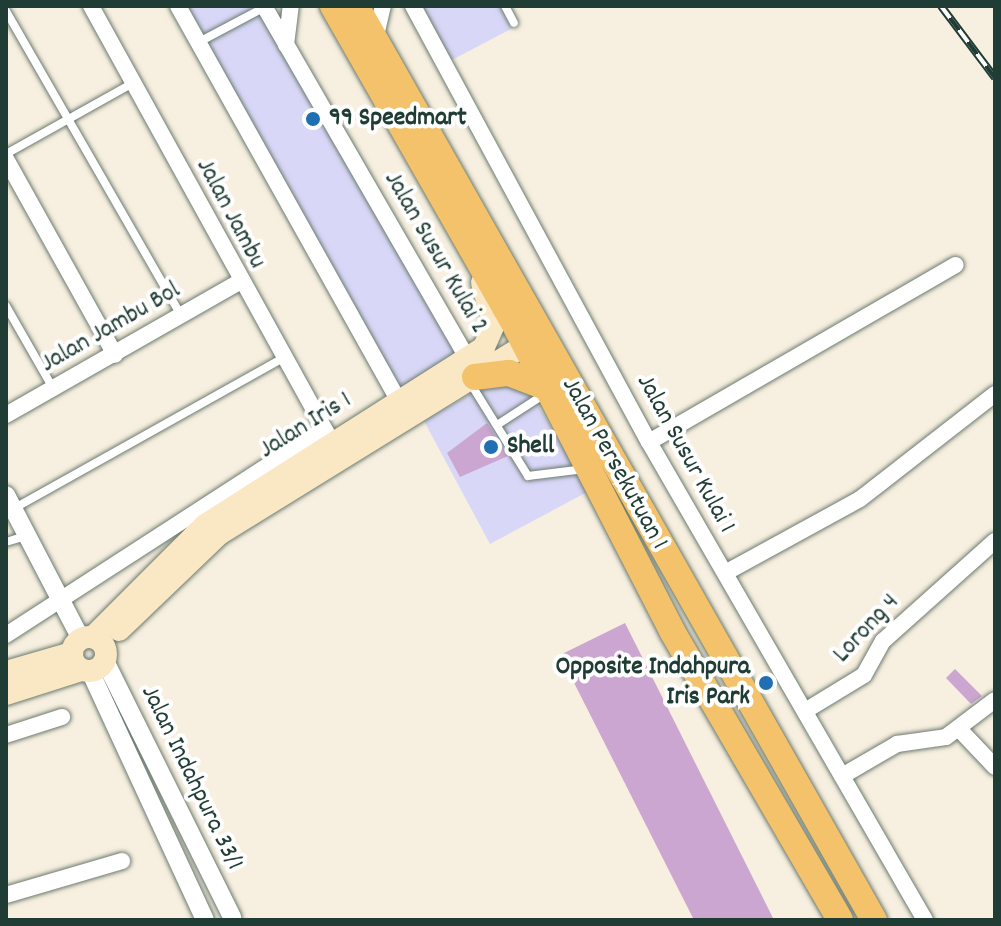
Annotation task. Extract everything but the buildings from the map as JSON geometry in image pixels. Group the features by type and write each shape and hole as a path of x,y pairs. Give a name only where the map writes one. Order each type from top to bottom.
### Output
{"highway":[{"name":"Jalan Persekutuan 1","path":"333,6 469,250 529,332 547,389 672,631 840,920"},
{"name":"Jalan Persekutuan 1","path":"356,6 529,332 874,920"},
{"path":"471,372 509,373 547,389"}],"main road":[{"name":"Jalan Iris 1","path":"89,654 205,525 328,435 399,401 471,372 491,338 494,325 469,250"},
{"name":"Jalan Iris 1","path":"89,654 219,534 529,332"},
{"path":"6,672 89,654"},
{"path":"6,694 89,654"}],"street":[{"name":"Jalan Jambu","path":"91,6 239,282 328,435"},
{"path":"178,6 399,401"},
{"path":"286,45 291,6"},
{"path":"375,40 383,6"},
{"name":"Jalan Susur Kulai 1","path":"413,6 649,442 925,920"},
{"name":"Jalan Susur Kulai 2","path":"264,7 471,372"},
{"path":"6,156 115,355"},
{"path":"649,442 955,265"},
{"name":"Jalan Jambu Bol","path":"6,415 239,282"},
{"path":"725,573 860,499 995,394"},
{"path":"6,635 57,597 328,435"},
{"path":"9,502 89,654"},
{"name":"Lorong 4","path":"805,711 864,675 883,641 995,541"},
{"name":"Jalan Indahpura 33/1","path":"89,654 228,919"},
{"name":"Jalan Indahpura 33/1","path":"89,654 205,920"},
{"path":"842,776 897,744 960,730 995,700"},
{"path":"6,735 62,717"},
{"path":"960,730 995,767"},
{"path":"6,895 122,861"}],"lane":[{"path":"505,6 514,23"},
{"path":"199,42 264,7"},
{"path":"6,11 182,316"},
{"path":"6,156 133,83"},
{"path":"6,306 54,389"},
{"path":"9,502 283,358"},
{"path":"471,372 497,425 528,476 589,468"},
{"path":"497,425 547,389"},
{"path":"6,542 26,536"}],"shaded area":[{"path":"185,6 257,6 457,352 400,390"},
{"path":"420,6 500,6 513,28 450,61"},
{"path":"500,377 530,392 589,491 490,544 424,421"}],"railway":[{"path":"941,6 995,78"}],"place":[{"name":"99 Speedmart","path":"313,119"},
{"name":"Shell","path":"491,447"},
{"name":"Opposite Indahpura Iris Park","path":"766,683"}]}
